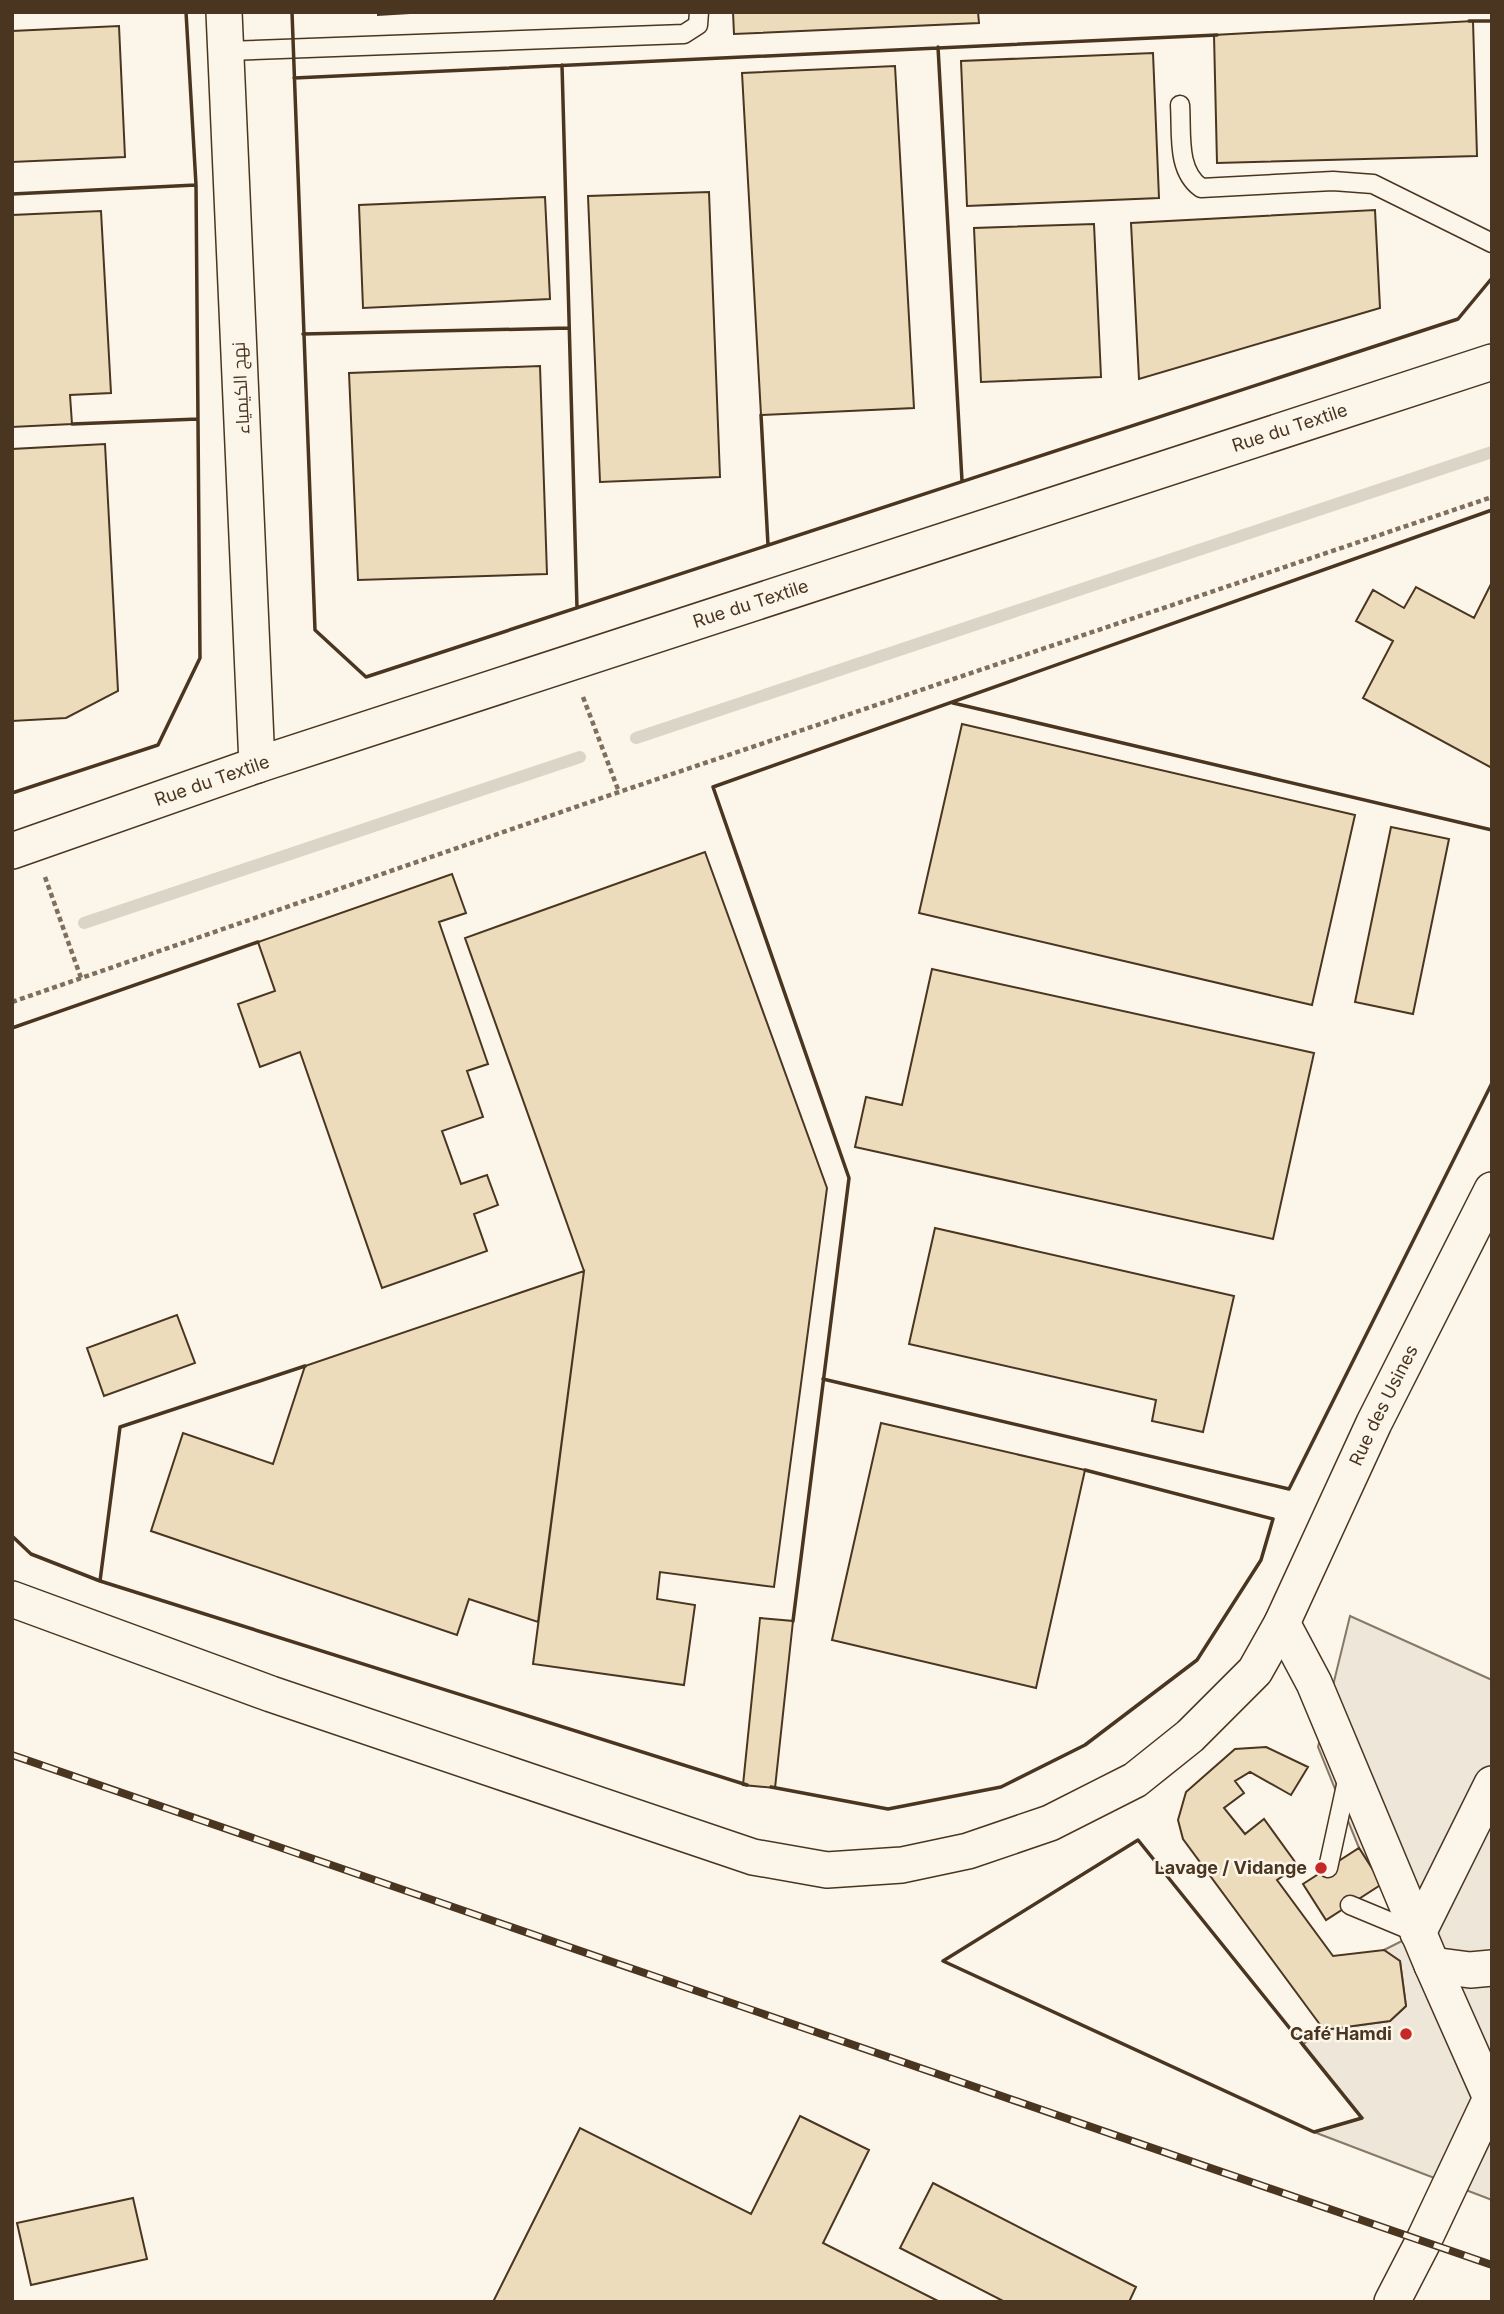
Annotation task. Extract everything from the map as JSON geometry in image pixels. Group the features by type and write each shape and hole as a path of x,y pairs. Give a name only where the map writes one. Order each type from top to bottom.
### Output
{"street":[{"name":"نهج الكيمياء","path":"224,12 257,765"},
{"name":"Rue du Textile","path":"23,847 257,765 1492,362"},
{"name":"Rue des Usines","path":"12,1599 271,1694 753,1857 827,1870 902,1865 968,1851 1050,1823 1135,1780 1190,1736 1255,1671 1282,1623 1374,1423 1492,1190"},
{"path":"1282,1623 1314,1683 1418,1933 1491,2097 1478,2161 1392,2302"},
{"path":"1418,1933 1492,1784"},
{"path":"1432,1965 1470,1970 1492,1968"}],"lane":[{"path":"226,51 684,34 698,25 699,12"},
{"path":"1180,105 1184,167 1193,182 1201,188 1333,181 1373,184 1492,243"},
{"path":"1328,1868 1350,1769"},
{"path":"1350,1905 1418,1933"}],"path":[{"path":"12,1002 619,792 1492,497"},
{"path":"570,663 619,792"},
{"path":"23,847 81,978"}],"shaded area":[{"path":"1350,1616 1492,1680 1492,2200 1314,2132 1361,2118 1302,2045 1324,2030 1390,2021 1406,2006 1400,1961 1384,1950 1406,1939 1382,1884 1359,1848 1318,1747"}],"building":[{"path":"378,12 427,12 378,15"},
{"path":"733,12 978,12 979,23 734,34"},
{"path":"1473,21 1477,156 1217,163 1214,35"},
{"path":"119,26 125,157 12,162 12,31"},
{"path":"1153,53 1159,198 967,206 961,61"},
{"path":"895,66 914,408 761,415 742,73"},
{"path":"709,192 720,477 600,482 588,196"},
{"path":"545,197 550,299 363,308 359,205"},
{"path":"1375,210 1380,308 1139,379 1131,223"},
{"path":"101,211 111,393 70,395 72,424 12,427 12,215"},
{"path":"1094,224 1101,377 981,382 974,228"},
{"path":"540,366 547,574 358,580 349,373"},
{"path":"105,444 118,691 66,718 12,721 12,449"},
{"path":"1491,584 1492,768 1363,698 1393,641 1356,621 1373,590 1404,608 1416,587 1474,618"},
{"path":"962,724 1355,815 1312,1005 919,913"},
{"path":"1391,827 1449,839 1413,1014 1355,1002"},
{"path":"705,852 827,1188 774,1587 660,1572 657,1599 695,1605 684,1685 533,1664 584,1271 465,938"},
{"path":"452,874 466,913 439,922 488,1064 467,1071 483,1117 442,1131 461,1184 487,1175 498,1205 474,1214 487,1251 382,1288 300,1052 260,1067 238,1004 275,991 258,942"},
{"path":"932,969 1314,1053 1273,1239 855,1147 866,1097 902,1105"},
{"path":"935,1228 1234,1296 1203,1432 1152,1421 1156,1400 909,1344"},
{"path":"584,1271 538,1622 469,1599 457,1635 151,1531 183,1433 273,1464 305,1366"},
{"path":"177,1315 195,1363 104,1396 87,1348"},
{"path":"881,1423 1085,1470 1036,1688 832,1640"},
{"path":"760,1618 793,1621 775,1788 743,1785"},
{"path":"1266,1747 1308,1767 1291,1795 1250,1772 1235,1781 1244,1793 1224,1808 1245,1834 1264,1819 1298,1866 1277,1880 1333,1956 1384,1950 1400,1961 1406,2006 1390,2021 1324,2030 1183,1839 1178,1820 1186,1792 1235,1749"},
{"path":"1359,1848 1382,1884 1326,1920 1303,1884"},
{"path":"800,2116 869,2150 823,2243 940,2302 493,2302 580,2128 751,2214"},
{"path":"933,2183 1136,2287 1129,2302 1005,2302 900,2248"},
{"path":"133,2198 147,2259 31,2285 17,2223"}],"waterway":[{"path":"636,738 1492,452"},
{"path":"84,923 580,757"}],"railway":[{"path":"12,1755 1492,2265"}],"wall":[{"path":"12,793 158,745 200,658 196,185 186,12"},
{"path":"292,12 315,630 366,677 1458,319 1492,278"},
{"path":"1469,21 1492,21"},
{"path":"294,78 1217,35"},
{"path":"938,47 962,481"},
{"path":"562,65 577,608"},
{"path":"12,194 196,185"},
{"path":"303,334 569,328"},
{"path":"761,415 768,545"},
{"path":"72,424 198,419"},
{"path":"793,1621 849,1178 713,787 1492,510"},
{"path":"953,703 1492,830"},
{"path":"12,1028 258,942"},
{"path":"823,1379 1289,1489 1492,1083"},
{"path":"12,1536 31,1554 100,1581 120,1427 305,1366"},
{"path":"771,1787 888,1809 1001,1787 1085,1745 1197,1660 1261,1560 1273,1519 1085,1470"},
{"path":"100,1581 747,1785"},
{"path":"1138,1840 1362,2118 1314,2132 943,1961 1138,1840"}],"place":[{"name":"Lavage / Vidange","path":"1321,1868"},
{"name":"Café Hamdi","path":"1406,2034"}]}
